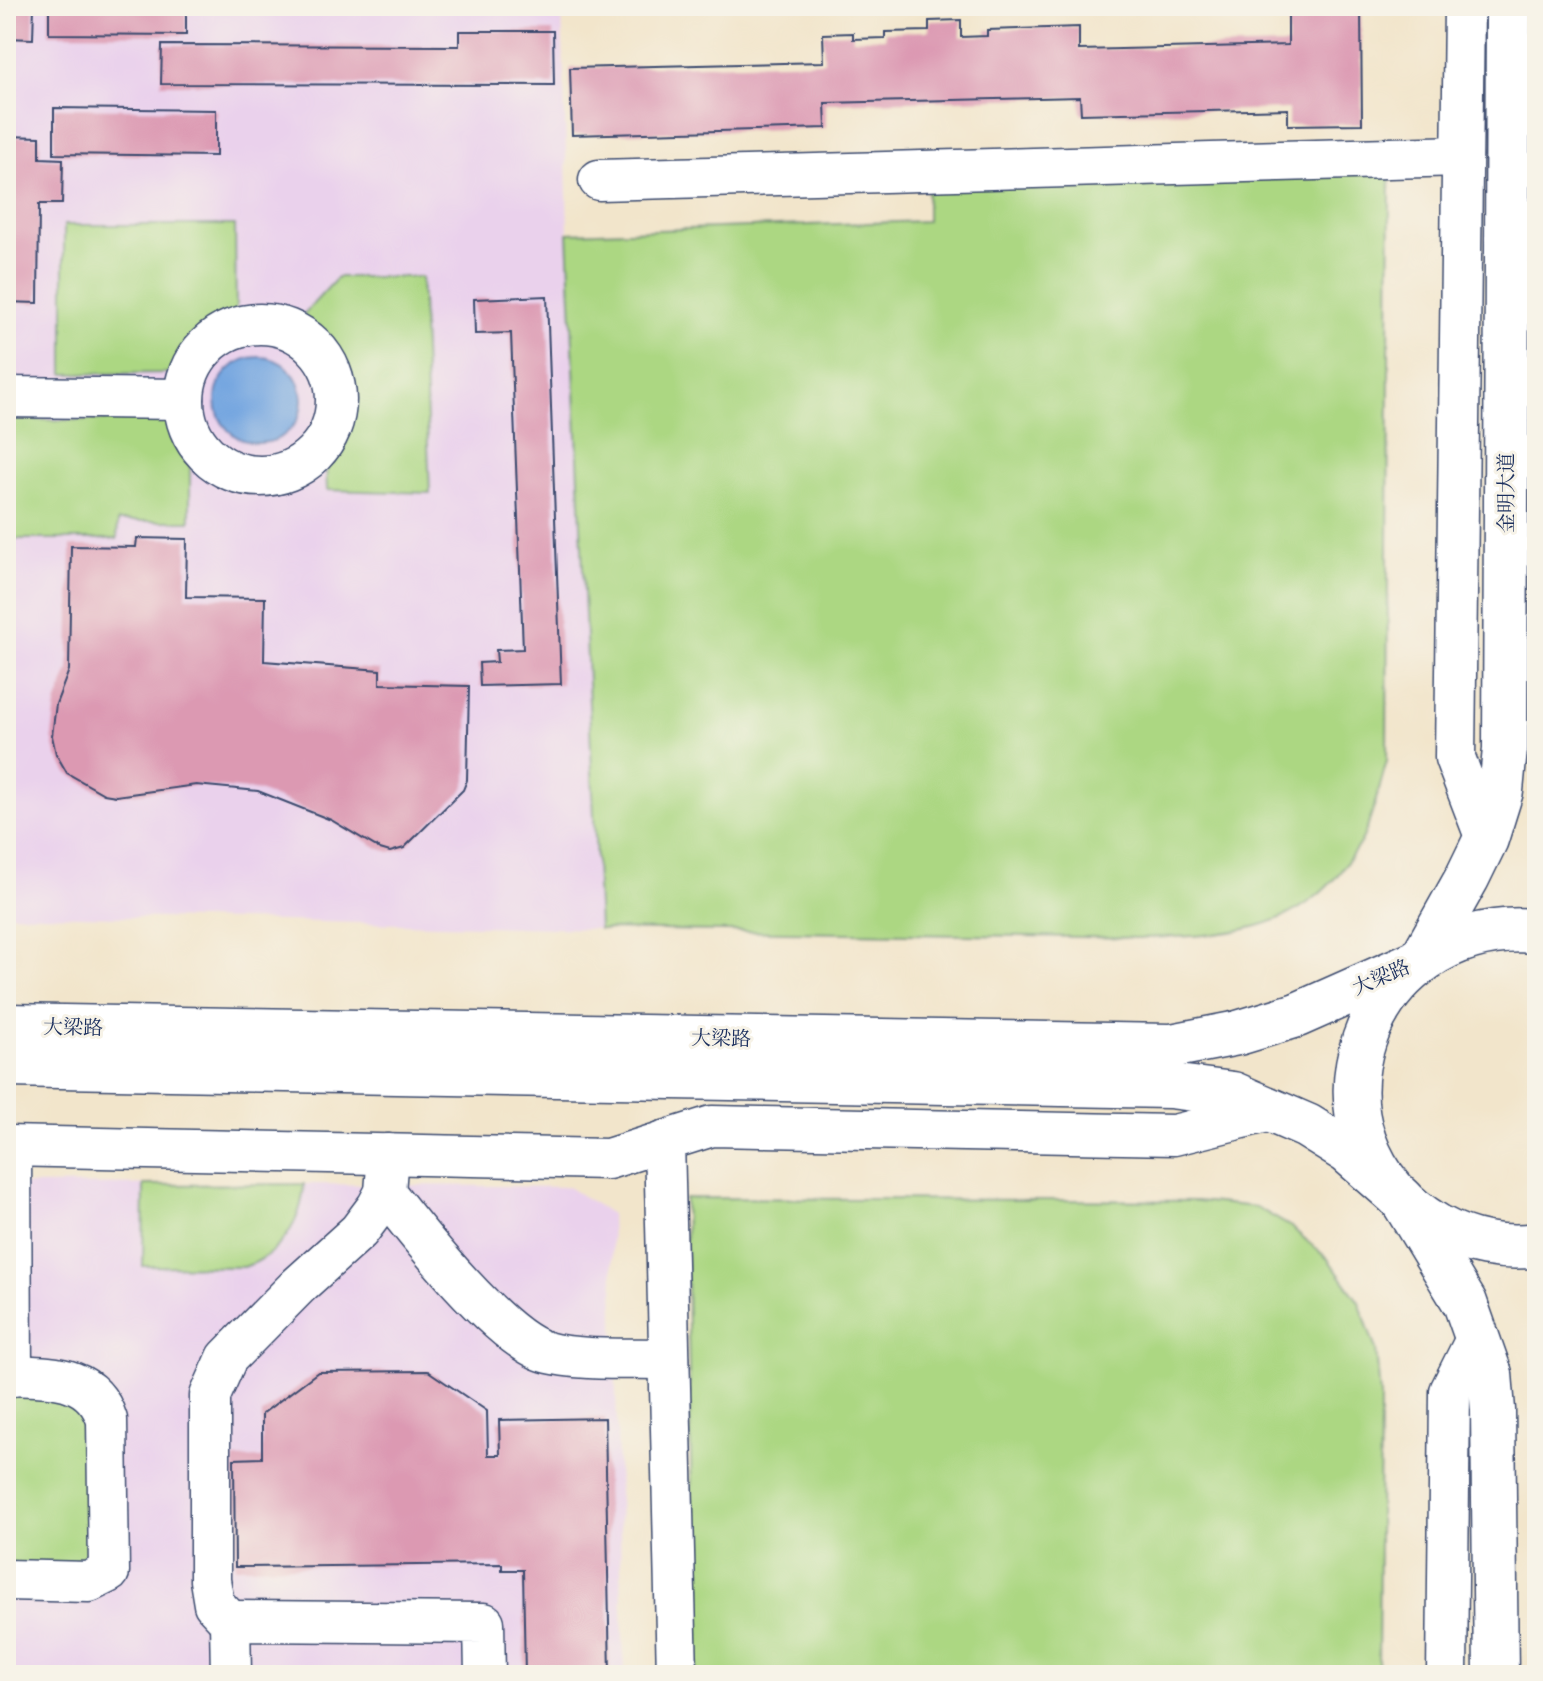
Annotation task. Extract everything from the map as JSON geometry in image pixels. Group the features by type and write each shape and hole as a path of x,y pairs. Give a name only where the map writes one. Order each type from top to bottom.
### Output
{"main road":[{"name":"金明大道","path":"1421,960 1486,839 1501,791 1505,749 1508,6"},
{"path":"1537,931 1492,931 1467,937 1421,960 1398,980 1373,1018 1358,1060 1356,1090 1359,1120 1368,1150 1382,1176 1422,1217 1471,1241 1498,1246 1537,1245"},
{"name":"大梁路","path":"6,1026 1171,1046 1238,1033 1297,1015 1421,960"},
{"name":"大梁路","path":"6,1065 1170,1086 1233,1094 1307,1126 1347,1151 1402,1199"},
{"path":"1402,1199 1454,1282 1478,1335 1490,1374 1496,1675"}],"street":[{"path":"1464,6 1455,758 1486,839"},
{"path":"599,180 1462,156"},
{"path":"6,397 184,399"},
{"path":"6,1580 89,1582 109,1572 107,1420 103,1407 96,1396 62,1378 9,1376 9,1146 386,1173 608,1159 712,1126 1174,1135 1271,1111"},
{"path":"664,1141 677,1675"},
{"path":"386,1173 425,1243 507,1329 544,1352 669,1359"},
{"path":"231,1675 230,1621 214,1604 210,1580 210,1396 227,1358 299,1285 359,1231 386,1173"},
{"path":"1447,1675 1450,1391 1478,1335"},
{"path":"230,1621 484,1623 485,1675"}],"shaded area":[{"path":"6,6 562,6 568,233 599,929 6,914"},
{"path":"6,1185 568,1187 611,1214 624,1675 6,1675"}],"green space":[{"path":"1390,168 1387,761 1364,836 1330,884 1308,903 1283,917 1257,926 1200,936 1140,938 599,929 568,233 927,221 927,179"},
{"path":"64,225 235,225 236,315 196,336 184,350 172,373 64,374"},
{"path":"338,277 421,277 430,493 327,490 328,465 353,420 354,386 340,355 300,318"},
{"path":"6,420 170,420 174,437 190,458 190,521 118,521 117,539 6,539"},
{"path":"304,1184 299,1211 287,1235 257,1262 244,1267 143,1266 144,1185"},
{"path":"685,1198 1198,1201 1256,1207 1291,1227 1328,1259 1359,1302 1376,1350 1380,1395 1378,1675 696,1675"},
{"path":"6,1393 60,1395 78,1405 91,1432 88,1553 65,1568 6,1569"}],"water":[{"path":"259,357 283,364 295,376 302,400 295,424 283,436 259,443 235,436 223,424 216,400 223,376 235,364"}],"building":[{"path":"6,6 34,6 33,39 6,38"},
{"path":"49,6 186,6 186,35 49,34"},
{"path":"1288,6 1361,6 1362,124 1288,125 1288,109 1081,114 1080,97 825,103 826,128 572,135 570,68 824,62 823,34 853,33 853,39 885,38 885,32 929,31 929,21 961,20 961,37 987,36 987,30 1079,27 1079,50 1288,45"},
{"path":"459,31 553,31 554,85 161,84 162,45 459,46"},
{"path":"54,108 216,110 216,156 54,154"},
{"path":"6,136 40,137 40,158 63,159 62,204 39,204 38,303 6,302"},
{"path":"547,296 561,684 480,686 479,663 497,662 496,650 523,649 511,333 475,334 474,299"},
{"path":"137,538 187,539 186,597 265,598 264,661 380,670 380,684 469,686 467,780 463,790 404,848 390,852 331,820 258,791 196,785 116,796 104,794 67,773 56,754 52,736 56,704 69,670 71,546 136,547"},
{"path":"428,1371 487,1411 488,1455 500,1455 499,1420 605,1418 610,1675 525,1675 523,1570 502,1570 502,1564 235,1567 234,1459 262,1458 262,1414 318,1372"},
{"path":"202,1669 202,1675 166,1675 165,1671"}]}
